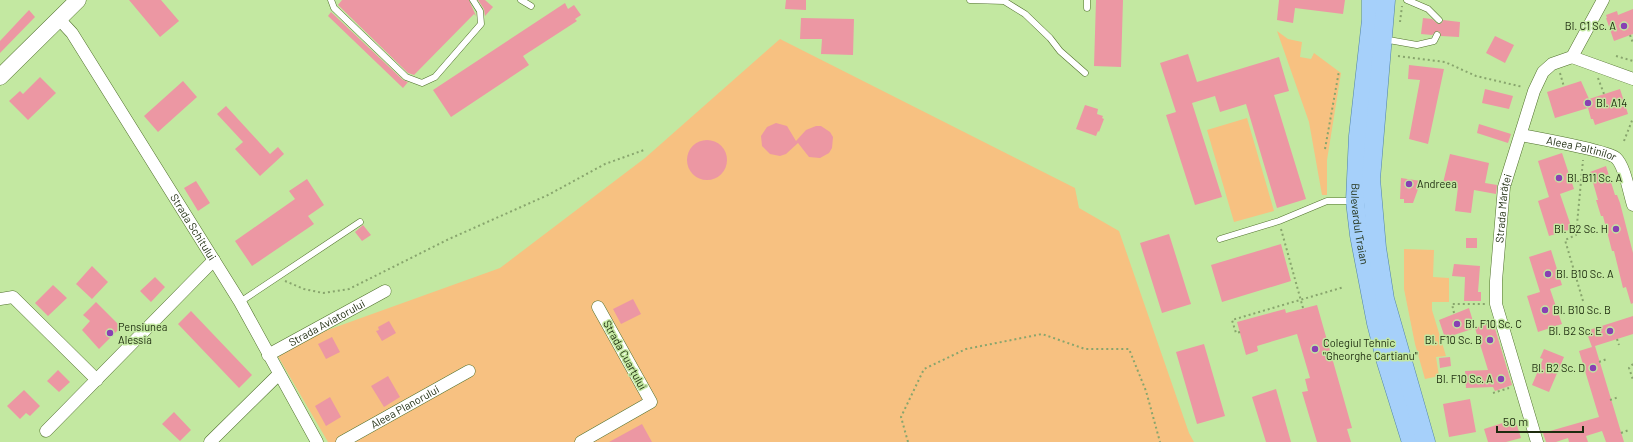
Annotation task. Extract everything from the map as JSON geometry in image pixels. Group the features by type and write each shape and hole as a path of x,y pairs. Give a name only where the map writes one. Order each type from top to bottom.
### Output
{"main road":[{"name":"Bulevardul Traian","path":"1371,0 1371,20 1359,129 1355,201 1361,249 1376,323 1386,362 1411,442"},
{"name":"Bulevardul Traian","path":"1386,0 1390,40 1371,179 1377,248 1385,299 1426,442"}],"street":[{"path":"1603,0 1572,57 1633,79"},
{"path":"0,77 59,19 72,2"},
{"name":"Strada Schitului","path":"59,19 72,33 240,302 317,442"},
{"name":"Strada Mărăței","path":"1537,442 1496,304 1496,281 1504,187 1534,91 1543,72 1552,64 1572,57"},
{"name":"Aleea Paltinilor","path":"1521,135 1609,154 1616,158 1621,164 1633,204"},
{"path":"46,431 214,260"},
{"name":"Strada Aviatorului","path":"268,355 385,291"},
{"path":"0,298 13,297 97,380"},
{"name":"Strada Cuarțului","path":"581,442 651,402 598,307"},
{"name":"Aleea Planorului","path":"342,442 468,371"},
{"path":"210,442 279,374"}],"lane":[{"path":"331,0 334,8 406,77 422,83 435,77 481,24 480,11 473,0"},
{"path":"521,0 531,6"},
{"path":"970,0 1004,1 1025,14 1050,38 1060,51 1085,73"},
{"path":"1087,0 1087,8"},
{"path":"1407,0 1428,9 1439,20"},
{"path":"1390,40 1417,45 1434,41 1438,35"},
{"path":"1220,239 1279,221 1327,201 1355,201"},
{"path":"240,302 360,222"}],"path":[{"path":"1403,0 1390,40 1397,56 1445,62 1476,76 1528,89"},
{"path":"1630,35 1633,43"},
{"path":"1616,56 1633,61"},
{"path":"1325,149 1339,70"},
{"path":"1560,72 1564,87"},
{"path":"1597,76 1604,94"},
{"path":"1624,142 1633,118"},
{"path":"1582,301 1565,240 1576,235 1583,149"},
{"path":"277,278 323,293 349,289 449,239 548,195 605,164 644,150"},
{"path":"1279,221 1303,308"},
{"path":"1240,332 1236,333 1232,320 1344,287"},
{"path":"1454,313 1452,304 1490,304"},
{"path":"908,442 901,417 924,369 966,349 1042,334 1085,349 1129,349 1146,391 1160,442"},
{"path":"1617,339 1619,345"},
{"path":"1600,362 1607,359"},
{"path":"1632,380 1629,368 1633,364"},
{"path":"1493,393 1515,386"},
{"path":"1610,400 1619,397"},
{"path":"1622,433 1629,430"}],"shaded area":[{"path":"1277,31 1288,39 1302,42 1300,57 1311,59 1314,53 1341,73 1327,160 1327,195 1322,195 1309,122"},
{"path":"780,39 1075,188 1079,208 1119,231 1189,433 1194,442 328,442 276,353 311,336 500,268 645,158"},
{"path":"1247,118 1274,211 1234,222 1207,130"},
{"path":"1404,249 1434,250 1433,277 1449,278 1449,302 1432,302 1432,310 1446,356 1436,357 1439,376 1425,379 1415,344 1404,289"}],"building":[{"path":"129,0 161,0 179,21 160,37"},
{"path":"342,0 469,0 476,16 474,14 414,75 408,73 338,5"},
{"path":"478,0 485,0 493,7 485,16 484,9"},
{"path":"786,0 806,0 806,10 785,9"},
{"path":"1096,0 1123,0 1121,67 1094,66"},
{"path":"1279,0 1345,0 1343,14 1295,8 1293,23 1277,20"},
{"path":"565,3 568,9 574,5 581,15 575,19 577,21 523,56 529,65 451,117 433,90"},
{"name":"Bl. C1 Sc. A","path":"1633,9 1633,34 1614,41 1606,15 1617,11 1618,15"},
{"path":"29,10 35,17 0,53 0,41"},
{"path":"331,12 403,80 408,82 403,88 328,16"},
{"path":"801,18 854,19 853,55 821,54 822,39 800,39"},
{"path":"1423,18 1432,19 1438,24 1442,23 1443,20 1460,22 1459,37 1441,36 1440,32 1437,31 1432,35 1421,34"},
{"path":"1495,36 1514,45 1505,63 1486,53"},
{"path":"1188,54 1197,82 1279,57 1289,91 1274,95 1306,199 1277,208 1246,104 1220,112 1215,96 1192,103 1222,197 1195,205 1166,115 1176,112 1160,63"},
{"path":"1409,65 1444,69 1428,144 1409,139 1420,80 1408,79"},
{"path":"40,77 56,93 28,120 9,101 20,91 23,94"},
{"path":"183,81 197,97 158,132 144,116"},
{"name":"Bl. A14","path":"1581,81 1589,99 1620,89 1628,114 1595,125 1593,119 1591,119 1588,108 1555,118 1547,92"},
{"path":"1485,89 1513,96 1509,109 1482,103"},
{"path":"1085,105 1098,109 1097,114 1103,116 1102,118 1104,119 1096,136 1076,129"},
{"path":"226,106 270,154 278,147 284,154 260,176 235,149 243,142 217,114"},
{"path":"776,123 787,126 796,141 806,130 816,126 821,126 830,132 833,137 832,148 829,153 820,158 809,157 798,143 786,154 780,156 770,154 762,146 761,136 767,127"},
{"path":"1479,124 1511,134 1508,143 1477,133"},
{"path":"711,140 718,143 724,149 727,160 726,168 718,177 711,180 703,180 696,177 688,168 687,156 690,149 699,141"},
{"path":"1562,153 1574,189 1560,194 1572,229 1549,236 1538,201 1549,197 1538,161"},
{"path":"1450,154 1489,163 1485,183 1497,185 1496,194 1474,190 1471,213 1455,211 1458,187 1443,183"},
{"path":"1606,166 1615,195 1617,195 1620,203 1633,253 1633,303 1631,304 1626,287 1623,288 1614,251 1612,251 1603,216 1601,216 1596,200 1598,200 1590,172"},
{"path":"1401,178 1421,181 1413,203 1404,203 1404,199 1400,199"},
{"path":"307,179 324,205 308,216 314,224 252,266 235,241 295,199 289,191"},
{"path":"196,181 210,203 198,211 184,188"},
{"path":"363,225 371,235 362,241 355,232"},
{"path":"1169,234 1191,304 1162,313 1140,243"},
{"path":"1466,238 1477,238 1477,248 1466,248"},
{"path":"1281,244 1291,281 1222,302 1211,265"},
{"path":"1551,250 1562,285 1550,289 1562,324 1538,332 1527,296 1540,292 1529,257"},
{"path":"1454,264 1480,266 1478,292 1481,292 1481,301 1464,301 1465,277 1452,276"},
{"path":"92,266 108,282 92,299 76,284"},
{"path":"155,277 165,287 151,302 140,291"},
{"path":"53,285 67,298 48,316 35,303"},
{"path":"633,299 641,314 621,324 613,309"},
{"path":"96,302 121,327 99,349 82,330 90,321 83,315"},
{"name":"Colegiul Tehnic \"Gheorghe Cartianu\"","path":"1317,305 1352,428 1347,429 1351,442 1317,442 1302,392 1308,391 1305,379 1310,378 1297,334 1257,346 1258,351 1246,355 1237,322 1285,309 1286,313"},
{"name":"Bl. F10 Sc. C","path":"1469,308 1475,328 1445,338 1439,320"},
{"path":"191,311 252,375 239,388 178,324"},
{"path":"1633,316 1633,334 1595,346 1624,442 1606,442 1602,431 1586,436 1588,442 1569,442 1568,438 1556,442 1546,442 1543,433 1599,417 1579,351 1592,347 1586,331"},
{"path":"389,321 396,333 382,341 376,331 379,330 378,327"},
{"path":"1493,322 1512,385 1495,391 1493,387 1466,388 1465,371 1488,370 1475,328"},
{"path":"332,337 340,352 326,359 318,344"},
{"path":"1204,344 1225,416 1197,424 1176,352"},
{"path":"1544,349 1564,357 1549,392 1532,385 1543,359 1540,358"},
{"path":"1450,357 1451,366 1440,368 1439,358"},
{"path":"58,370 70,382 59,392 47,381"},
{"path":"388,376 400,397 384,407 371,386"},
{"path":"1276,389 1291,442 1266,442 1252,397"},
{"path":"24,390 40,406 30,416 26,413 20,419 7,406"},
{"path":"330,397 341,417 326,426 315,406"},
{"path":"1470,399 1476,432 1449,437 1443,404"},
{"path":"174,412 191,430 180,441 162,424"},
{"path":"1515,419 1521,438 1506,442 1488,442 1484,429"},
{"path":"642,424 652,442 609,442"}],"place":[{"name":"Bl. C1 Sc. A","path":"1624,26"},
{"name":"Bl. A14","path":"1588,103"},
{"name":"Bl. B11 Sc. A","path":"1559,178"},
{"name":"Andreea","path":"1409,184"},
{"name":"Bl. B2 Sc. H","path":"1616,229"},
{"name":"Bl. B10 Sc. A","path":"1548,274"},
{"name":"Bl. B10 Sc. B","path":"1545,310"},
{"name":"Bl. F10 Sc. C","path":"1457,324"},
{"name":"Bl. B2 Sc. E","path":"1610,331"},
{"name":"Pensiunea Alessia","path":"110,333"},
{"name":"Bl. F10 Sc. B","path":"1490,340"},
{"name":"Colegiul Tehnic \"Gheorghe Cartianu\"","path":"1315,349"},
{"name":"Bl. B2 Sc. D","path":"1593,368"},
{"name":"Bl. F10 Sc. A","path":"1501,379"}]}
